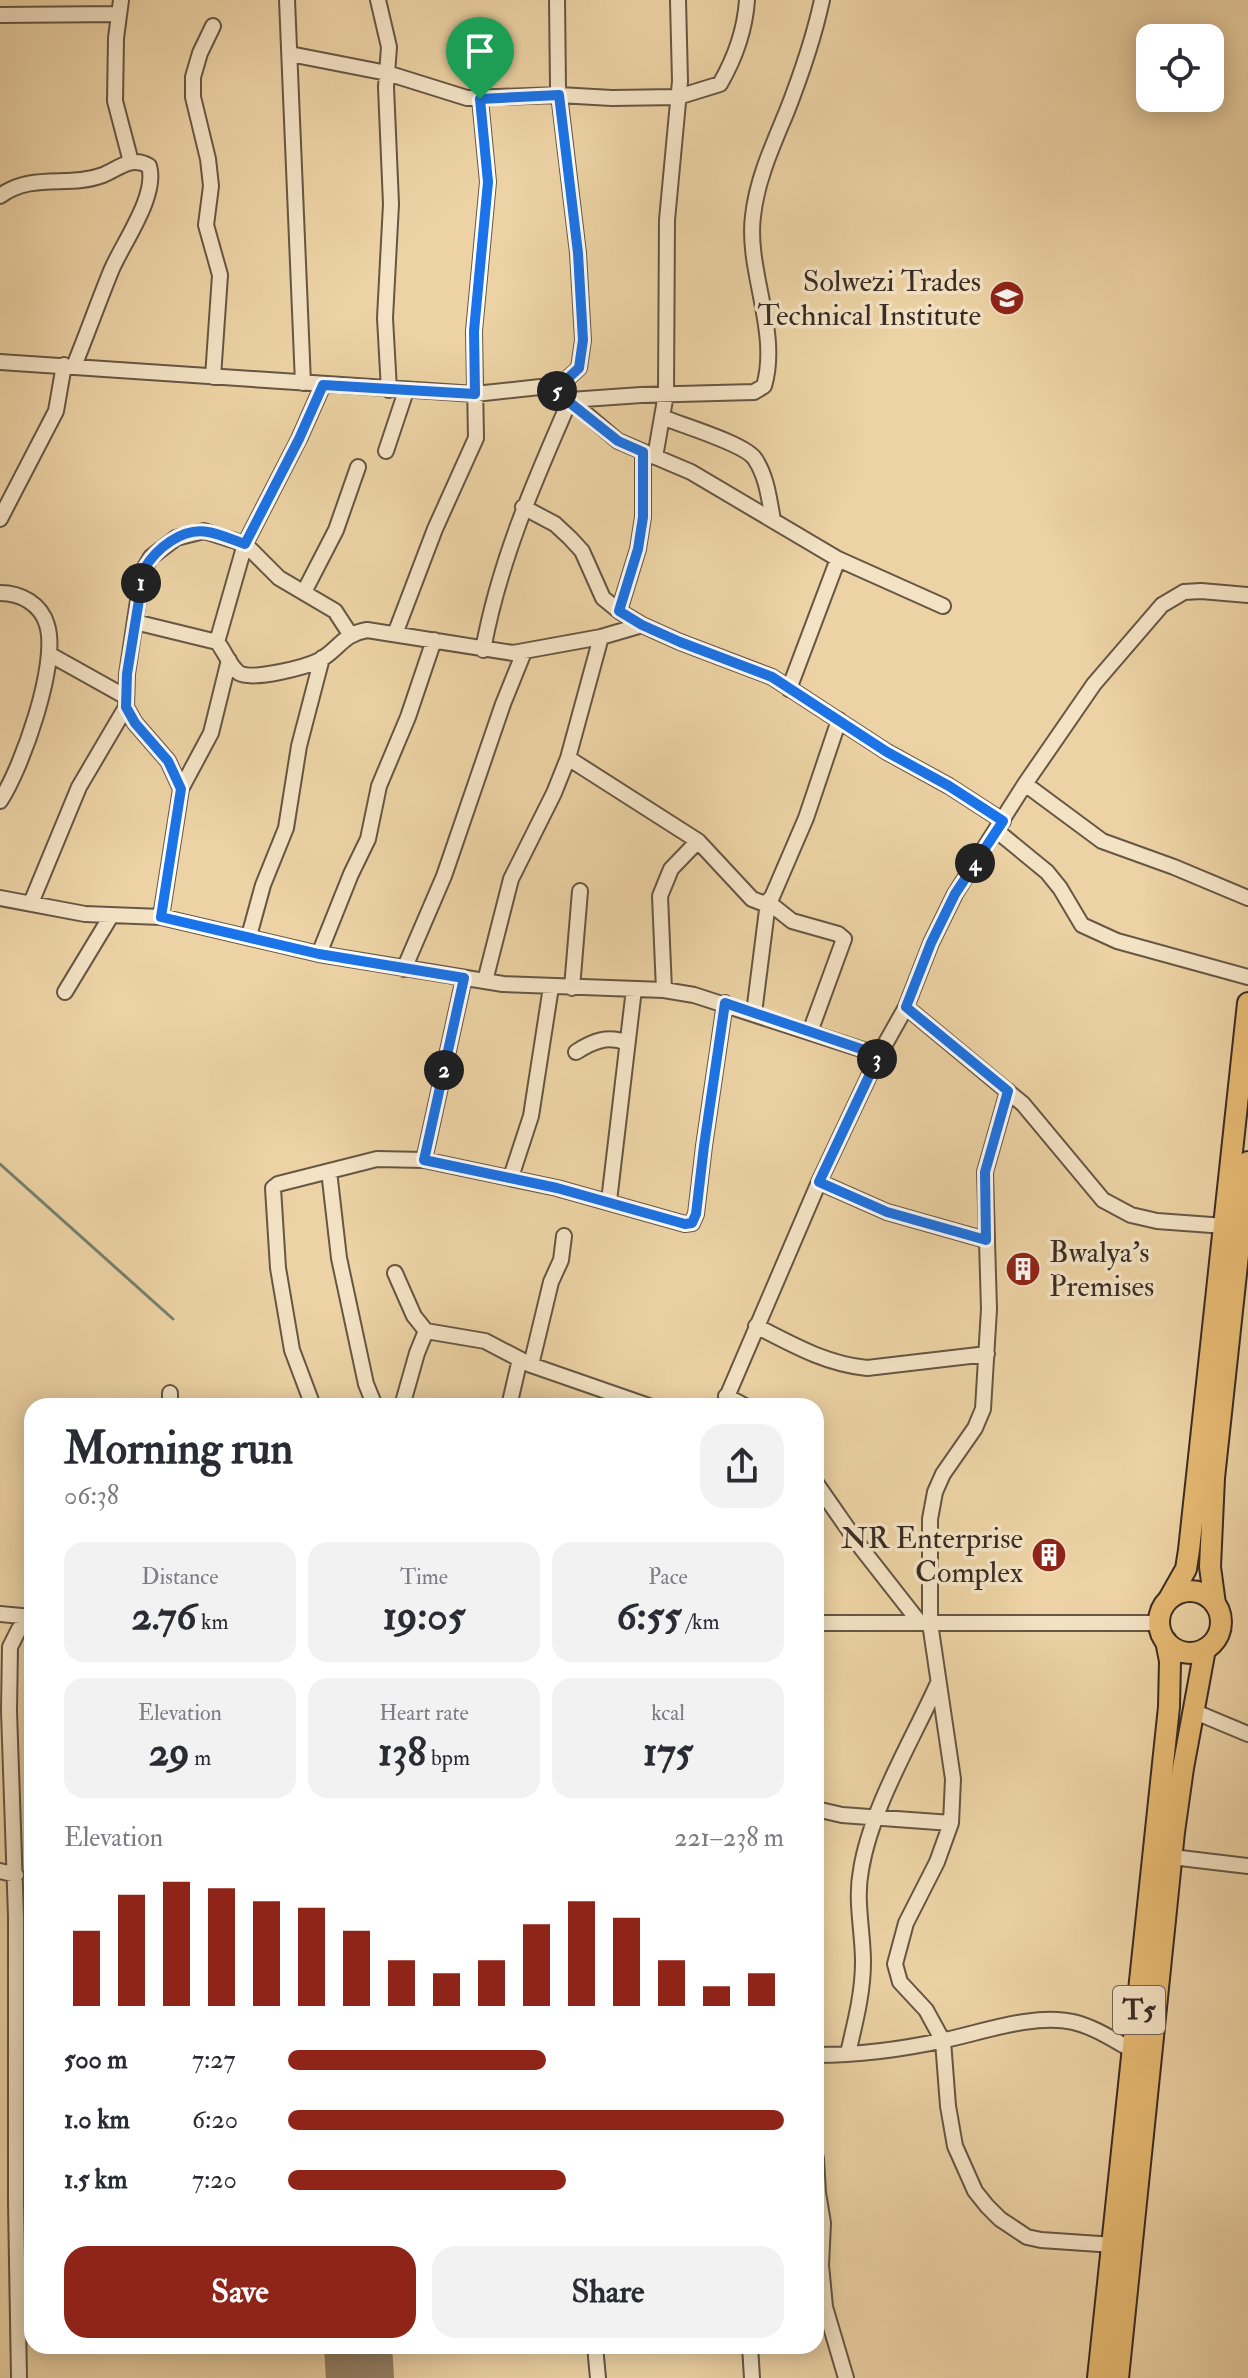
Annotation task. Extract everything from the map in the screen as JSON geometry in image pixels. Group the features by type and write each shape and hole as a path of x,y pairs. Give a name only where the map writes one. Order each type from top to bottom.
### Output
{"highway":[{"name":"T5","path":"1098,2378 1169,1707 1170,1661 1162,1632 1163,1608 1186,1569 1189,1550 1248,1003"},
{"name":"T5","path":"1118,2378 1172,1857 1205,1649 1215,1640 1220,1629 1210,1567 1214,1478 1248,1162"},
{"path":"1169,1599 1193,1591 1205,1595 1215,1604"},
{"path":"1162,1632 1181,1652 1194,1653 1205,1649"}],"street":[{"path":"287,0 303,383"},
{"path":"378,0 389,47 391,204 385,318 389,390"},
{"path":"0,362 475,394 549,386 566,380 579,368 583,340 578,253 559,95 557,0"},
{"path":"619,611 638,549 649,454 662,417 666,394 668,193 680,81 678,0"},
{"path":"290,54 387,73 456,96 480,99 559,95 678,97 720,84 739,43 747,0"},
{"path":"570,400 754,392 764,386 768,359 753,239 754,207 765,167 796,88 822,0"},
{"path":"3,10 120,7 115,101 131,162"},
{"path":"213,26 196,65 193,97 208,159 211,186 206,225 220,275 213,377"},
{"path":"395,634 435,529 476,438 474,331 488,182 480,99"},
{"path":"0,196 11,189 45,180 93,178 131,162 144,163 151,171 143,205 69,366 56,411 0,519"},
{"path":"217,642 245,544 323,385"},
{"path":"549,386 618,441 691,472 838,559 943,606"},
{"path":"386,451 406,391"},
{"path":"483,650 494,594 523,507 570,400"},
{"path":"662,417 754,455 766,481 773,520"},
{"path":"304,592 336,530 358,467"},
{"path":"523,507 555,524 570,538 582,551 603,598 619,611 642,625 772,677 1000,826 1047,872 1082,925 1117,941 1248,977"},
{"path":"31,903 79,787 126,702 144,569 162,547 176,538 204,531 245,544 279,578 335,611 350,634"},
{"path":"789,689 838,559"},
{"path":"725,1398 819,1182 879,1055 906,1007 931,943 955,894 1025,784 1094,684 1162,605 1184,592 1248,595"},
{"path":"0,593 25,598 43,616 48,627 49,654 25,750 0,801"},
{"path":"135,622 217,642 235,669 248,676 304,667 322,658 350,634 367,630 483,650 524,652 551,644 601,637 642,625"},
{"path":"485,981 511,879 568,758 601,637"},
{"path":"319,954 368,839 379,786 408,717 434,640"},
{"path":"404,969 444,876 524,652"},
{"path":"49,654 126,702 135,723 168,761 181,789"},
{"path":"249,936 263,885 286,828 299,746 322,658"},
{"path":"161,917 181,789 211,733 229,660"},
{"path":"754,1013 768,902 806,818 839,720"},
{"path":"568,758 698,841 752,899 761,904 768,902"},
{"path":"1025,784 1102,841 1248,898"},
{"path":"664,990 660,896 671,869 698,841"},
{"path":"572,988 580,891"},
{"path":"0,898 111,916 161,917 319,954 485,981 551,987 664,990 725,1003 879,1055"},
{"path":"768,902 792,921 838,934 844,939 810,1032"},
{"path":"65,992 111,916"},
{"path":"424,1160 464,978"},
{"path":"511,1177 531,1116 551,987"},
{"path":"609,1201 634,989"},
{"path":"310,1398 292,1350 278,1268 273,1188 278,1184 377,1159 424,1160 609,1201 685,1224 694,1221 725,1003"},
{"path":"906,1007 1038,1119 1103,1200 1131,1215 1157,1221 1225,1226"},
{"path":"576,1052 590,1043 605,1039 614,1038 627,1043"},
{"path":"1008,1091 985,1172 989,1309 986,1391 980,1418 943,1474 932,1506 925,1623 938,1681 953,1779 951,1823 937,1862 906,1923 895,1964 900,1982 926,2010 943,2041 955,2146 975,2191 1008,2225 1027,2237 1114,2245"},
{"path":"329,1171 339,1258 372,1398"},
{"path":"819,1182 887,1212 986,1240"},
{"path":"512,1398 561,1260 564,1236"},
{"path":"395,1273 414,1316 426,1331 485,1341 526,1362 627,1398"},
{"path":"756,1326 818,1357 851,1366 885,1366 987,1354"},
{"path":"404,1398 426,1331"},
{"path":"824,1494 862,1549 925,1623"},
{"path":"0,1614 24,1616"},
{"path":"824,1623 925,1623 1162,1632"},
{"path":"19,2378 16,1875 10,1766 10,1647 24,1624"},
{"path":"848,2053 862,1986 863,1946 858,1886 863,1857 876,1817 938,1681"},
{"path":"1193,1711 1248,1734"},
{"path":"824,1811 842,1815 951,1823"},
{"path":"1172,1857 1248,1866"},
{"path":"0,1871 16,1875"},
{"path":"0,1965 16,1964"},
{"path":"824,2054 943,2041 1040,2021 1070,2021 1087,2026 1134,2051"},
{"path":"824,2296 846,2378"},
{"path":"596,2354 598,2378"},
{"path":"750,2354 752,2378"}],"waterway":[{"path":"0,1164 173,1319"}],"runway":[{"path":"358,2354 360,2378"}],"place":[{"name":"Solwezi Trades Technical Institute","path":"1007,298"},
{"name":"Bwalya's Premises","path":"1023,1269"},
{"name":"NR Enterprise Complex","path":"1049,1555"}],"route":[{"path":"559,95 578,253 583,340 579,368 566,380 549,386 618,441 643,452 643,517 638,549 619,611 680,642 772,677 887,752 949,786 1003,821 955,894 931,943 906,1007 1008,1091 985,1172 986,1240 887,1212 819,1182 879,1055 725,1003 696,1214 692,1223 685,1224 557,1188 424,1160 464,978 319,954 161,917 181,789 159,747 135,723 126,707 127,674 144,569 151,557 176,538 204,531 245,544 323,385 475,394 474,331 488,182 480,99 559,95"}]}
